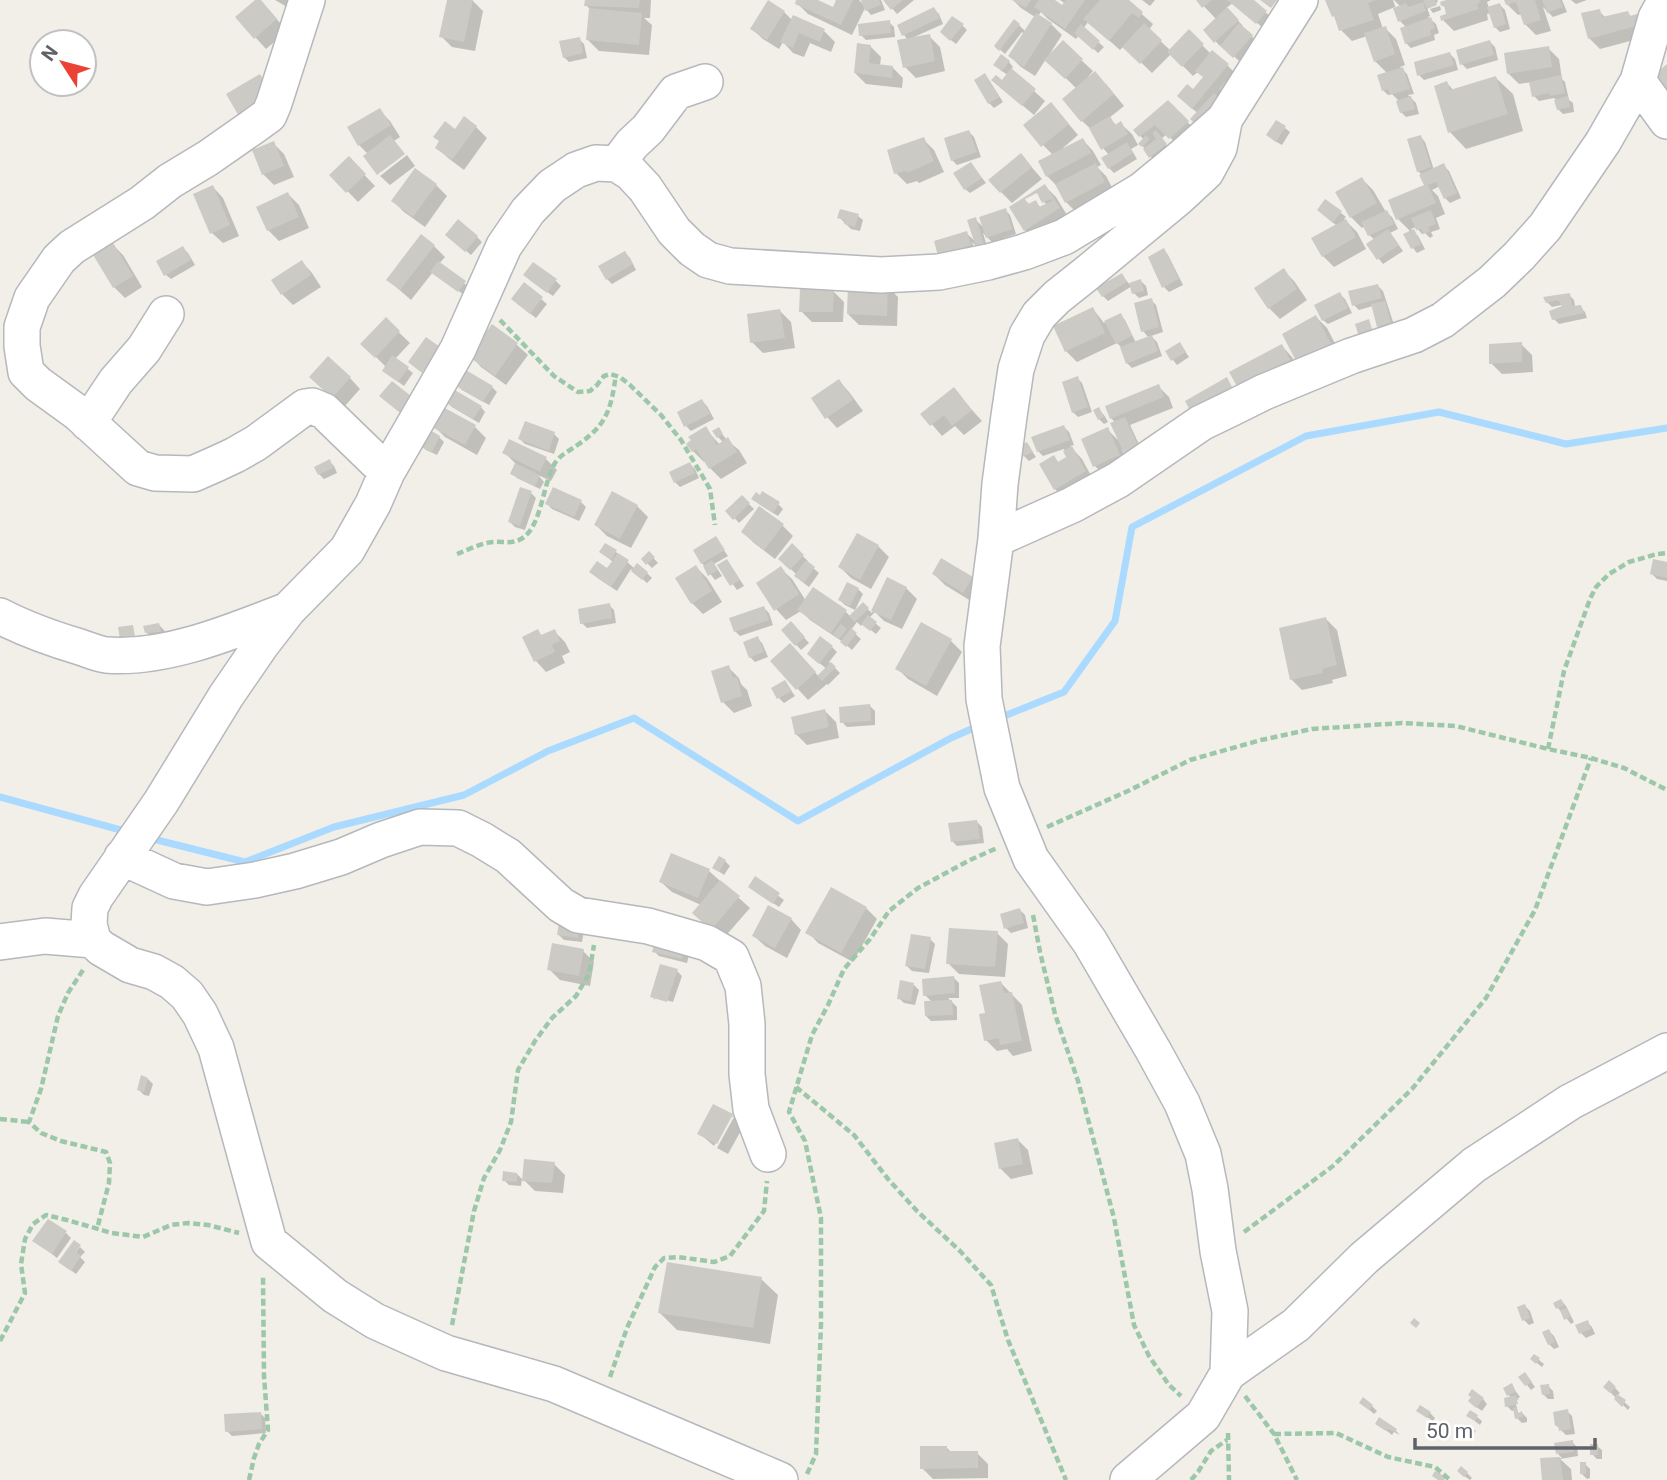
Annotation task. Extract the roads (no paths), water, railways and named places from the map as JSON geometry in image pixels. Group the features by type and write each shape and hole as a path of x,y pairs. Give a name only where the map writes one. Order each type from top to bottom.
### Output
{"street":[{"path":"307,0 269,115 170,181 142,203 72,247 59,260 32,298 22,327 26,372 78,413 138,468 155,472 193,474 236,456 305,407 313,406 324,411 387,472"},
{"path":"97,944 89,924 90,908 105,880 161,802 226,696 261,645 288,610 346,550 373,504 387,472 458,349 504,246 528,211 552,186 576,170 596,163 617,164 631,173 645,188 674,231 692,249 708,260 730,266 881,275 939,272 988,262 1064,237 1142,190 1181,158 1224,120 1300,0"},
{"path":"996,539 1072,505 1118,480 1201,423 1264,392 1352,356 1415,335 1443,320 1492,282 1545,228 1603,142 1638,81 1656,18 1666,0"},
{"path":"1638,81 1667,121"},
{"path":"617,164 676,92 705,82"},
{"path":"1128,1480 1215,1427 1228,1373 1230,1311 1218,1251 1210,1189 1203,1154 1182,1103 1090,942 1031,859 1022,838 1002,788 992,746 984,699 982,646 1016,369 1027,335 1039,316 1057,297 1206,172 1219,148 1224,120"},
{"path":"88,423 116,381 144,349 166,314"},
{"path":"0,616 54,639 104,655 145,654 200,642 288,610"},
{"path":"124,853 174,881 207,887 295,871 420,827 458,828 482,839 508,856 561,905 578,915 648,926 707,943 732,957 744,986 751,1109 768,1153"},
{"path":"0,942 45,936 97,944 130,965 153,972 172,982 187,995 200,1014 216,1048 268,1242 335,1296 375,1321 446,1353 554,1384 780,1480"},
{"path":"1228,1373 1296,1325 1364,1258 1474,1165 1570,1101 1667,1051"}],"waterway":[{"path":"999,718 1064,692 1115,621 1132,527 1306,436 1439,412 1566,444 1667,428"},
{"path":"149,838 245,862 334,827 464,795 548,751 634,718 798,821 978,726"},
{"path":"0,797 128,832"}]}
